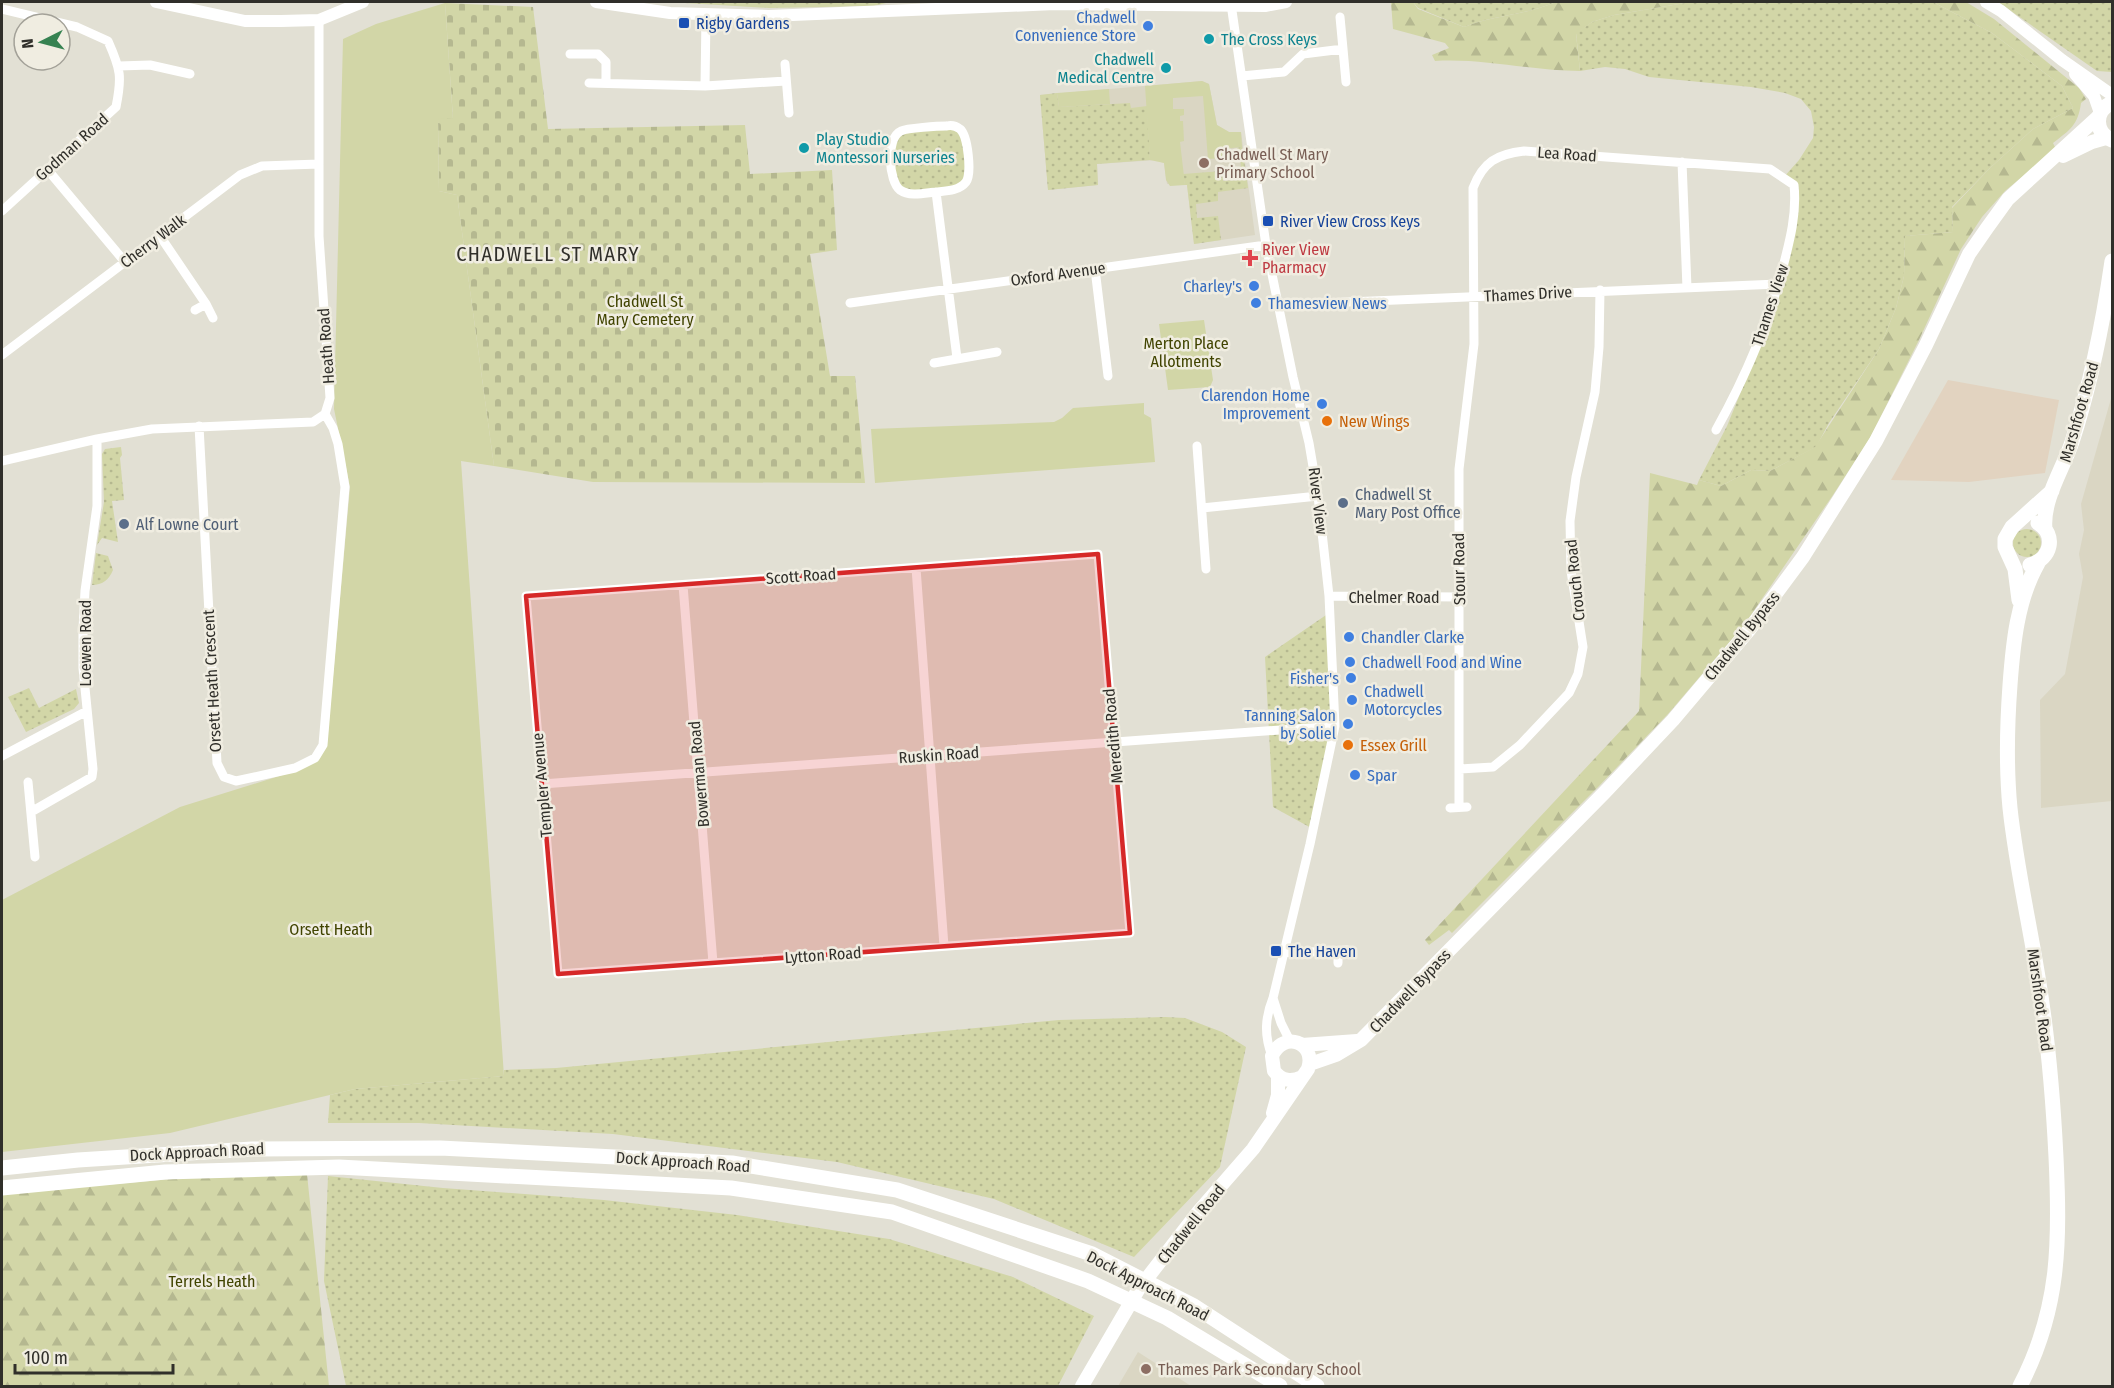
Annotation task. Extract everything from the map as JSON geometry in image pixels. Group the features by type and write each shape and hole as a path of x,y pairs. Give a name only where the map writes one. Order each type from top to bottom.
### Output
{"main road":[{"path":"2104,111 2099,128 2110,142"},
{"name":"Chadwell Bypass","path":"1310,1064 1336,1055 1361,1040 1605,792 1673,720 1749,630 1803,557 1876,441 1926,345 1969,254 2008,199 2104,111"},
{"name":"Chadwell Bypass","path":"2038,171 2072,150 2110,142"},
{"name":"Marshfoot Road","path":"2019,610 2026,587 2038,563 2049,549 2045,514 2072,443 2091,375 2104,316 2112,261"},
{"name":"Marshfoot Road","path":"2020,1386 2042,1336 2054,1291 2058,1209 2047,1039 2039,978 2019,873 2009,791 2007,732 2019,610 2017,580 2011,558 2005,547 2005,539 2012,527 2052,491"},
{"path":"2012,527 2027,520 2045,529"},
{"path":"2011,558 2024,565 2038,563"},
{"name":"Chadwell Bypass","path":"1296,1043 1361,1040"},
{"path":"1296,1043 1309,1054 1310,1064 1302,1077 1290,1081 1278,1076 1272,1066 1272,1056 1278,1046 1296,1043"},
{"name":"Chadwell Road","path":"1269,1127 1278,1095 1278,1076"},
{"name":"Chadwell Road","path":"1082,1386 1138,1290 1269,1127 1302,1077"},
{"name":"Dock Approach Road","path":"2,1168 78,1160 233,1150 346,1147 440,1148 732,1163 897,1190 1092,1254 1194,1306 1317,1386"},
{"name":"Dock Approach Road","path":"2,1188 165,1172 339,1167 731,1188 892,1212 1088,1281 1167,1318 1280,1386"}],"street":[{"path":"156,2 245,21 319,20 363,2"},
{"path":"596,2 670,13 769,16 1055,3 1230,3 1265,6 1286,2"},
{"path":"1986,2 2112,95"},
{"name":"River View","path":"1230,3 1266,245 1309,442 1318,496 1329,596 1335,726 1310,844 1273,998 1267,1014 1267,1042 1272,1056"},
{"name":"Godman Road","path":"2,12 77,27 108,41 119,66 121,84 116,107 2,209"},
{"path":"705,86 706,15"},
{"path":"1340,16 1346,82"},
{"name":"Heath Road","path":"319,20 319,236 330,398 325,414"},
{"path":"1242,76 1284,72 1303,54 1343,50"},
{"path":"570,54 598,54 606,62 606,83"},
{"path":"2062,60 2094,96 2104,111"},
{"path":"785,64 789,113"},
{"path":"119,66 150,65 190,74"},
{"path":"589,83 705,86 786,81"},
{"path":"950,125 959,128 964,136 970,172 966,183 956,190 936,192 908,194 898,189 894,180 890,149 893,138 900,132 950,125"},
{"name":"Lea Road","path":"1475,296 1473,188 1479,173 1495,158 1509,152 1524,151 1770,168 1783,178"},
{"path":"1683,162 1687,288"},
{"name":"Cherry Walk","path":"2,355 240,175 262,166 319,164"},
{"path":"47,169 125,262"},
{"name":"Thames View","path":"1716,430 1736,393 1769,318 1788,248 1796,204 1794,185 1783,178"},
{"path":"936,192 957,358"},
{"path":"160,236 213,318"},
{"name":"Oxford Avenue","path":"850,303 1266,245"},
{"path":"1095,269 1108,376"},
{"name":"Thames Drive","path":"1278,305 1778,284"},
{"name":"Crouch Road","path":"1460,770 1493,767 1520,745 1569,693 1578,674 1583,647 1571,571 1570,520 1576,477 1594,392 1599,347 1600,290"},
{"name":"Stour Road","path":"1459,807 1459,469 1474,344 1475,296"},
{"path":"195,310 206,304"},
{"path":"934,363 997,352"},
{"path":"2,461 152,429 313,422 325,414"},
{"name":"Orsett Heath Crescent","path":"199,426 217,763 224,777 236,781 295,768 315,758 322,745 345,487 338,444 325,414"},
{"name":"Loewen Road","path":"31,812 92,777 83,629 85,591 98,506 97,439"},
{"path":"1197,446 1206,569"},
{"path":"1202,508 1318,496"},
{"name":"Scott Road","path":"526,596 1098,554 1099,571"},
{"path":"916,568 944,946"},
{"name":"Meredith Road","path":"1089,936 1130,933 1099,571"},
{"name":"Bowerman Road","path":"683,585 713,963"},
{"name":"Templer Avenue","path":"526,596 558,974"},
{"name":"Chelmer Road","path":"1329,596 1460,597"},
{"path":"2,756 87,711"},
{"name":"Ruskin Road","path":"542,784 1335,726"},
{"path":"28,782 35,857"},
{"name":"Lytton Road","path":"558,974 1089,936"},
{"path":"1284,951 1293,953 1343,950 1338,963"},
{"path":"1273,998 1281,1023 1296,1043"}],"highlighted area":[{"path":"1098,554 1130,933 558,974 526,596"}],"shaded area":[{"name":"Chadwell St Mary Primary School","path":"1202,81 1209,84 1217,125 1229,132 1241,132 1255,235 1194,244 1187,185 1167,184 1164,163 1157,160 1097,164 1098,185 1048,190 1040,95"},
{"path":"1948,380 2059,400 2045,473 1969,482 1891,480"},
{"path":"2112,395 2112,801 2041,808 2040,700 2065,674 2083,577 2079,554 2084,530 2081,504"},
{"name":"Thames Park Secondary School","path":"1138,1352 1191,1386 1118,1386"}],"green space":[{"path":"668,2 890,2 874,6 769,8"},
{"path":"1391,2 1413,2 1418,9 1464,27 1556,2 1691,2 1614,15 1592,22 1576,34 1580,71 1471,61 1435,61 1432,55 1449,48 1445,43 1393,29"},
{"path":"1413,2 1556,2 1464,27 1418,8"},
{"path":"1691,2 1933,2 1992,33 2062,86 2073,108 2033,129 1952,207 1953,232 1905,236 1904,276 1896,308 1879,349 1829,423 1816,447 1770,471 1751,470 1721,486 1699,480 1727,426 1753,362 1788,248 1794,185 1783,178 1799,160 1813,138 1814,127 1811,111 1801,99 1785,93 1751,87 1649,77 1625,69 1605,67 1580,71 1576,33 1592,22 1614,15"},
{"path":"1933,2 1966,2 1994,19 2079,88 2086,99 2081,103 2075,122 2053,143 2056,149 2005,191 1982,217 1961,249 1870,438 1744,625 1668,714 1599,786 1452,933 1449,930 1429,945 1425,940 1639,711 1650,473 1697,485 1699,480 1721,486 1751,470 1770,471 1815,447 1879,349 1896,308 1904,276 1905,236 1953,232 1952,208 1990,168 2033,129 2073,108 2062,86 1992,33"},
{"path":"1998,2 2112,2 2112,72 2097,71"},
{"name":"Chadwell St Mary Cemetery","path":"445,3 533,7 548,129 745,125 750,174 832,170 837,250 810,254 830,376 855,376 865,483 593,482 494,466 457,195 439,191 438,118 453,118"},
{"name":"Orsett Heath","path":"445,3 453,119 438,118 439,191 457,195 494,466 461,461 504,1076 355,1089 170,1133 2,1152 2,900 180,807 292,772 320,758 327,744 350,487 334,409 343,39 376,24"},
{"path":"1202,81 1209,84 1217,125 1229,132 1241,132 1242,147 1222,149 1222,158 1208,159 1203,96 1173,98 1173,109 1184,109 1184,115 1180,116 1180,121 1183,121 1184,141 1180,142 1185,185 1170,186 1166,180 1164,163 1150,160 1145,86"},
{"path":"1109,89 1110,104 1059,107 1057,93"},
{"path":"1057,93 1059,107 1130,103 1131,108 1147,106 1150,160 1097,164 1098,185 1048,190 1040,95"},
{"path":"959,128 970,172 956,190 908,194 894,180 893,138 900,131"},
{"path":"1242,147 1248,188 1218,192 1218,201 1196,204 1197,218 1218,216 1221,240 1194,244 1187,185 1185,185 1183,174 1222,171 1223,181 1238,180 1238,168 1241,168 1237,148"},
{"name":"Merton Place Allotments","path":"1204,320 1213,380 1210,387 1168,390 1159,324"},
{"path":"1144,403 1144,414 1151,418 1155,462 875,483 871,429 1054,422 1073,408"},
{"path":"121,447 124,500 112,501 118,542 102,538 97,545 104,502 102,454 105,449"},
{"path":"2027,529 2037,533 2041,543 2037,553 2027,557 2017,553 2013,543 2017,533"},
{"path":"96,553 108,556 113,570 105,581 92,585"},
{"path":"1329,613 1335,726 1313,829 1273,807 1265,657"},
{"path":"29,688 39,708 76,689 79,703 74,709 26,732 8,697"},
{"path":"1185,1018 1222,1032 1246,1047 1220,1167 1134,1257 994,1199 837,1162 613,1134 419,1123 328,1123 330,1095 355,1089 504,1076 504,1070 556,1068 1059,1020"},
{"name":"Terrels Heath","path":"307,1174 329,1386 2,1386 2,1194 218,1175"},
{"path":"328,1176 443,1188 604,1200 737,1215 889,1239 1013,1277 1094,1316 1058,1386 346,1386 324,1281"}],"place":[{"name":"Rigby Gardens","path":"684,23"},
{"name":"Chadwell Convenience Store","path":"1148,26"},
{"name":"The Cross Keys","path":"1209,39"},
{"name":"Chadwell Medical Centre","path":"1166,68"},
{"name":"Play Studio Montessori Nurseries","path":"804,148"},
{"name":"Chadwell St Mary Primary School","path":"1204,163"},
{"name":"River View Cross Keys","path":"1268,221"},
{"name":"River View Pharmacy","path":"1250,258"},
{"name":"Charley's","path":"1254,286"},
{"name":"Thamesview News","path":"1256,303"},
{"name":"Clarendon Home Improvement","path":"1322,404"},
{"name":"New Wings","path":"1327,421"},
{"name":"Chadwell St Mary Post Office","path":"1343,503"},
{"name":"Alf Lowne Court","path":"124,524"},
{"name":"Chandler Clarke","path":"1349,637"},
{"name":"Chadwell Food and Wine","path":"1350,662"},
{"name":"Fisher's","path":"1351,678"},
{"name":"Chadwell Motorcycles","path":"1352,700"},
{"name":"Tanning Salon by Soliel","path":"1348,724"},
{"name":"Essex Grill","path":"1348,745"},
{"name":"Spar","path":"1355,775"},
{"name":"The Haven","path":"1276,951"},
{"name":"Thames Park Secondary School","path":"1146,1369"}],"district":[{"name":"CHADWELL ST MARY","path":"548,254"}]}
